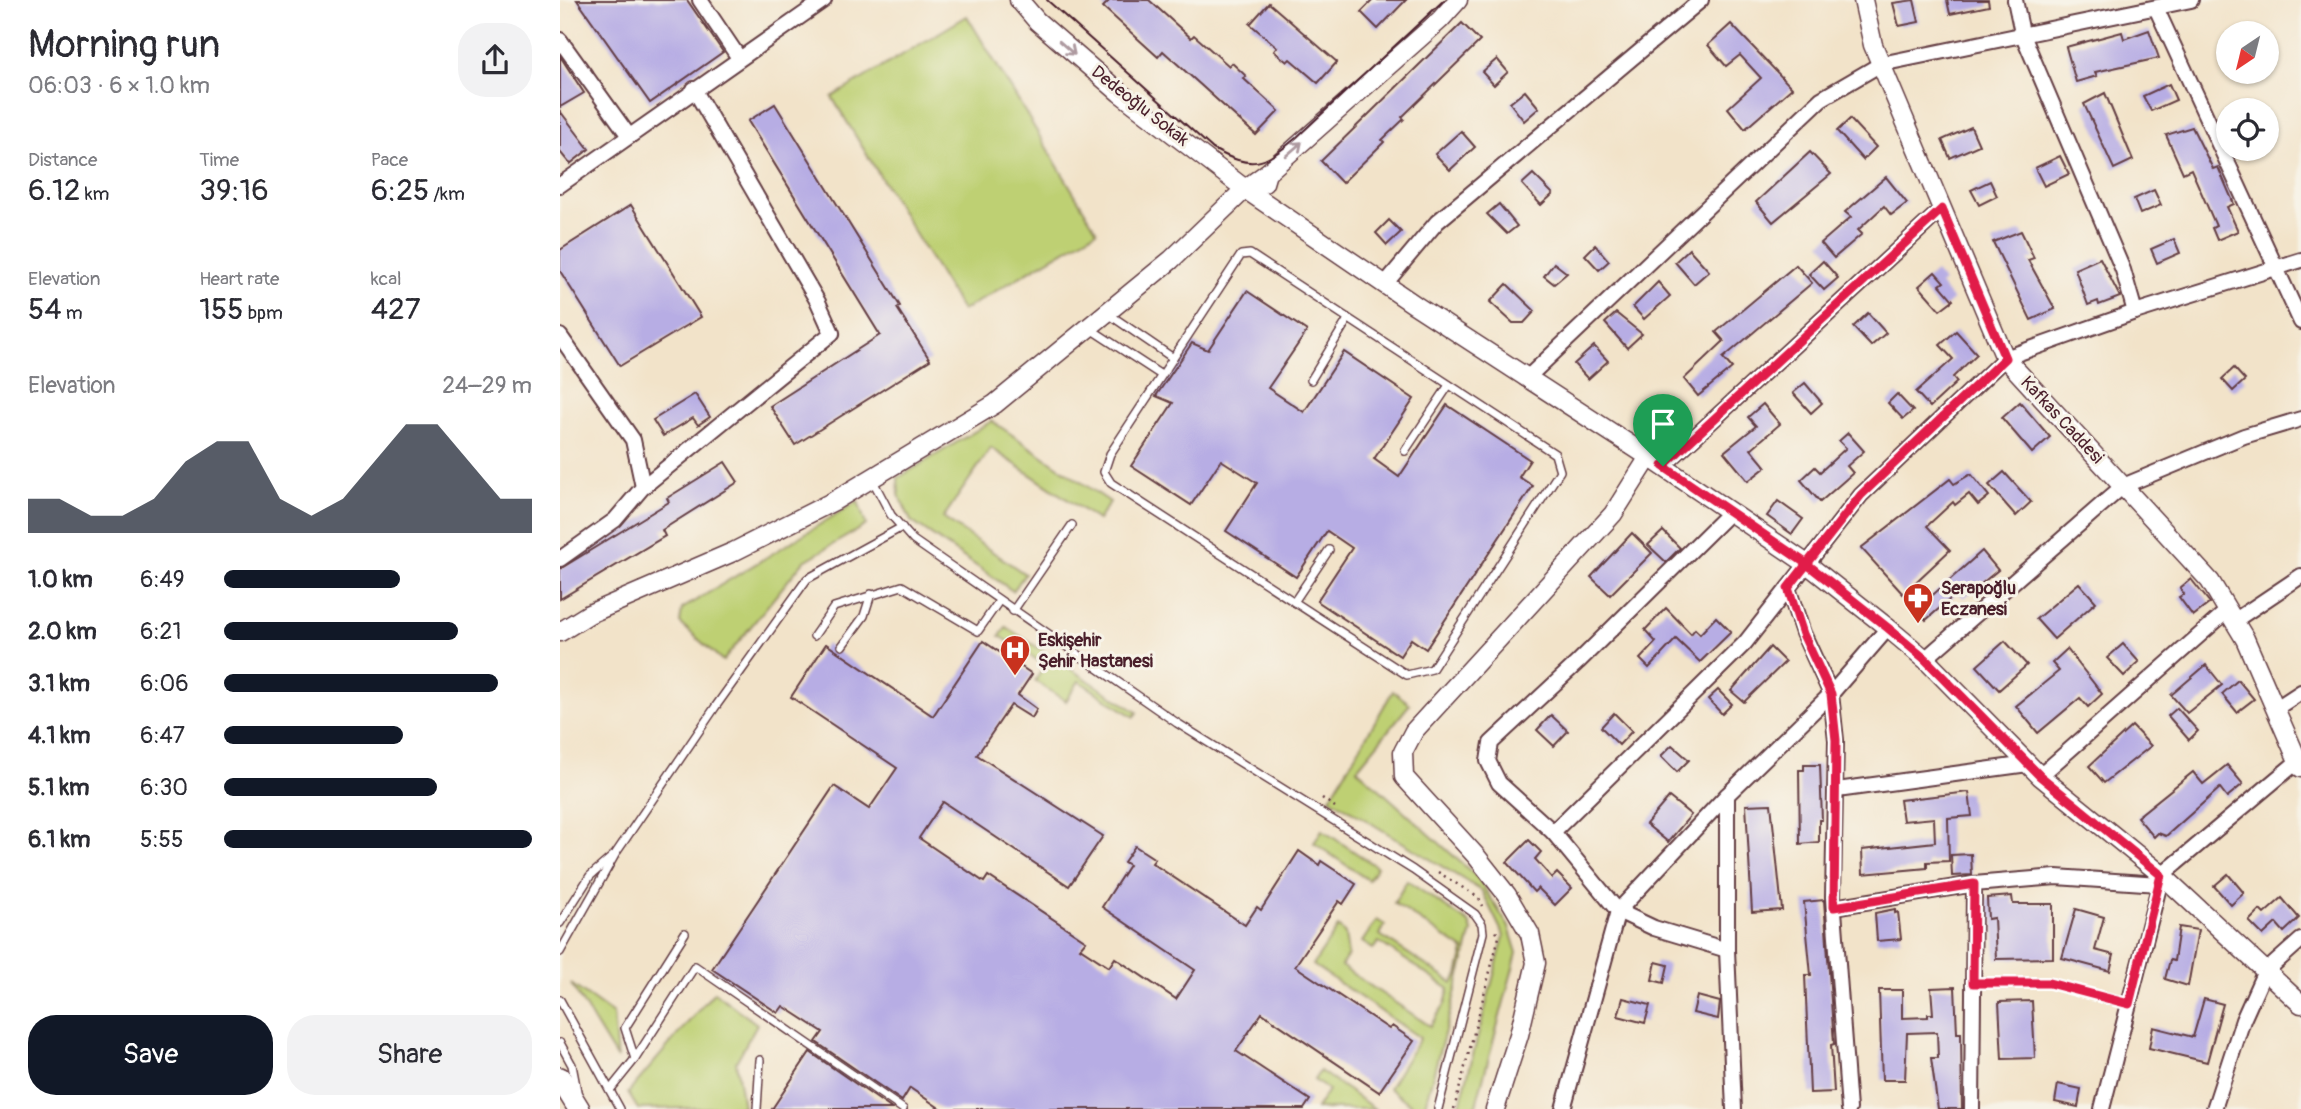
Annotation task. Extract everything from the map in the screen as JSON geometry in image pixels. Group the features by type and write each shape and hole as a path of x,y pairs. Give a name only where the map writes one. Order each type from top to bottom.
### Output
{"main road":[{"path":"560,1078 579,1109"}],"street":[{"path":"700,0 739,58"},
{"path":"560,185 824,0"},
{"name":"Dedeoğlu Sokak","path":"1019,0 1037,21 1120,93 1245,189 1526,379 1656,461"},
{"path":"560,632 589,614 744,547 871,478 995,404 1171,260 1245,189 1267,173 1440,20 1458,0"},
{"path":"1385,284 1437,222 1701,0"},
{"name":"Kafkas Caddesi","path":"1863,0 1873,46 2005,358 2210,581 2231,616 2300,765"},
{"path":"2015,0 2022,33 2123,270 2135,312"},
{"path":"1526,379 1821,99 1881,64 2191,0"},
{"path":"2157,9 2301,322"},
{"path":"560,40 629,136"},
{"path":"560,559 615,520 643,487 832,333 818,302 694,89"},
{"path":"1267,173 1263,190 1268,204"},
{"path":"1495,1109 1519,1035 1536,963 1530,934 1507,895 1477,857 1404,777 1403,752 1414,731 1613,514 1656,461 1942,209"},
{"path":"1553,832 1745,643 1861,495 2005,358 2135,312 2301,260"},
{"path":"560,336 633,440 643,487"},
{"path":"1925,659 2123,486 2244,436 2301,419"},
{"path":"1656,461 1807,564 1925,659 2034,770 2301,1004"},
{"path":"1727,950 1654,928 1618,911 1553,832 1499,783 1488,761 1491,743 1731,512"},
{"path":"1836,790 2034,770 2231,616 2301,576"},
{"path":"1788,588 1803,634 1831,694 1836,740 1834,907 1849,1109"},
{"path":"1563,1109 1618,911 1727,795 1831,694 1888,628"},
{"path":"2275,709 2301,692"},
{"path":"2102,1109 2160,880 2300,765"},
{"path":"1727,795 1727,950 1734,1109"},
{"path":"1834,907 1974,884 2056,877 2160,880"},
{"path":"1972,1109 1974,884"},
{"path":"2214,1109 2243,1020 2264,973 2301,940"}],"lane":[{"path":"1250,254 1555,454 1560,471 1432,669 1407,675 1111,483 1104,472 1110,454 1173,358 1241,255 1250,254"},
{"path":"1106,312 1173,358"},
{"path":"1311,380 1348,319"},
{"path":"1088,327 1161,375"},
{"path":"1405,451 1449,385"},
{"path":"871,478 891,515 913,540 1177,723 1406,866 1475,914 1483,933 1438,1109"},
{"path":"1013,611 1072,525"},
{"path":"560,952 616,853 807,579 902,527"},
{"path":"1294,602 1329,550"},
{"path":"814,636 834,607 902,586 978,631 999,601"},
{"path":"842,646 864,616 871,594"},
{"path":"560,923 590,876 616,853"},
{"path":"635,1059 625,1028 685,933"},
{"path":"610,1090 635,1059 695,967 903,1109"},
{"path":"1973,983 2049,983 2129,1004"},
{"path":"560,1000 620,1109"},
{"path":"560,1043 572,1065 579,1109"},
{"path":"757,1109 760,1060"}],"path":[{"path":"1322,798 1344,812"},
{"path":"1434,870 1479,898 1484,908"},
{"path":"1454,1109 1499,937 1489,918"}],"green space":[{"path":"967,16 1097,231 962,311 832,97"},
{"path":"992,421 1110,502 1098,520 991,448 943,518 1025,574 1013,591 911,521 899,495 898,478"},
{"path":"858,501 866,525 803,562 723,661 680,623 682,609"},
{"path":"1006,627 1137,712 1134,717 1079,681 1066,701 1035,681 1045,665 1000,636"},
{"path":"1393,691 1410,704 1357,769 1478,878 1509,927 1517,953 1475,1109 1459,1109 1504,936 1482,891 1330,798"},
{"path":"1322,830 1377,867 1368,880 1314,843"},
{"path":"1407,881 1469,923 1472,931 1425,1105 1414,1107 1389,1088 1420,1038 1313,965 1338,927 1345,934 1348,955 1341,966 1430,1026 1445,1004 1449,989 1379,942 1373,949 1362,942 1377,920 1385,925 1380,935 1453,983 1458,975 1464,950 1394,903"},
{"path":"571,984 613,1014 617,1059"},
{"path":"714,992 757,1024 736,1062 743,1107 638,1109 628,1093"},
{"path":"1320,1071 1375,1109 1316,1109 1328,1090 1314,1080"}],"building":[{"path":"577,0 687,0 723,52 650,103"},
{"path":"1110,0 1149,0 1191,38 1194,35 1229,66 1232,63 1246,76 1243,78 1279,111 1256,135 1163,51 1158,57 1103,7"},
{"path":"1373,0 1406,0 1378,29 1361,12"},
{"path":"1914,0 1919,22 1899,26 1893,3"},
{"path":"1947,0 1988,0 1989,6 1950,14"},
{"path":"1269,3 1337,62 1318,83 1290,59 1287,62 1274,51 1277,47 1250,24"},
{"path":"1462,23 1480,41 1402,117 1404,119 1382,140 1384,142 1342,183 1321,161"},
{"path":"1731,24 1792,88 1745,129 1728,108 1761,78 1740,55 1726,66 1708,45"},
{"path":"2149,30 2159,58 2095,72 2097,76 2076,82 2066,47 2122,32 2124,39"},
{"path":"560,56 584,93 560,107"},
{"path":"1497,59 1508,72 1494,85 1482,72"},
{"path":"2169,84 2176,100 2151,111 2143,96"},
{"path":"1525,91 1539,108 1524,121 1510,103"},
{"path":"2105,93 2133,160 2114,169 2084,104"},
{"path":"775,104 900,306 897,308 930,360 795,445 770,406 880,335 748,121"},
{"path":"560,111 589,149 570,164 560,152"},
{"path":"1850,119 1876,147 1863,160 1837,131"},
{"path":"1971,127 1979,145 1950,158 1942,140"},
{"path":"2192,127 2213,169 2218,167 2234,204 2227,207 2238,231 2217,240 2212,228 2216,226 2191,169 2183,173 2166,135"},
{"path":"1461,131 1475,147 1450,170 1435,154"},
{"path":"1810,152 1831,174 1773,222 1756,202"},
{"path":"2060,156 2069,174 2044,186 2035,168"},
{"path":"1533,174 1553,194 1541,205 1522,184"},
{"path":"1886,177 1907,203 1891,215 1884,206 1858,230 1862,234 1834,258 1821,243 1851,217 1845,212"},
{"path":"1990,181 1997,196 1979,205 1971,190"},
{"path":"2154,190 2161,205 2140,214 2134,199"},
{"path":"1499,204 1517,226 1507,234 1487,214"},
{"path":"631,205 701,317 620,366 560,271 560,250"},
{"path":"1389,220 1401,232 1387,245 1376,233"},
{"path":"2021,231 2034,258 2028,260 2055,309 2031,320 1993,242"},
{"path":"2174,239 2180,253 2157,263 2151,249"},
{"path":"1595,245 1609,261 1599,270 1585,255"},
{"path":"1689,249 1709,271 1694,284 1675,262"},
{"path":"2100,258 2120,297 2099,305 2098,301 2088,305 2075,269"},
{"path":"1823,261 1838,278 1824,290 1809,274"},
{"path":"1554,263 1567,273 1554,284 1544,276"},
{"path":"1796,265 1812,283 1723,358 1732,368 1698,396 1684,379 1724,341 1716,332"},
{"path":"1935,272 1944,282 1940,285 1953,300 1940,310 1919,286"},
{"path":"1658,282 1670,296 1644,319 1633,307"},
{"path":"1507,284 1535,311 1524,323 1513,323 1490,302"},
{"path":"1247,291 1307,331 1268,388 1304,412 1344,352 1414,399 1374,459 1399,477 1447,405 1530,460 1519,477 1533,486 1426,649 1411,639 1400,656 1317,601 1352,548 1327,531 1296,577 1226,531 1257,483 1221,460 1191,505 1131,466 1173,403 1156,396 1192,343 1208,350"},
{"path":"1616,313 1642,334 1627,348 1605,323"},
{"path":"1868,313 1886,333 1871,346 1853,327"},
{"path":"1956,331 1977,354 1953,377 1957,382 1930,407 1916,392 1953,359 1940,345"},
{"path":"1594,346 1608,361 1588,379 1574,364"},
{"path":"2234,368 2245,380 2233,391 2222,379"},
{"path":"1805,383 1822,403 1811,413 1793,393"},
{"path":"695,394 710,417 698,425 693,418 663,436 653,420"},
{"path":"1897,394 1913,411 1903,419 1888,403"},
{"path":"2020,402 2050,437 2032,453 2002,418"},
{"path":"1763,404 1780,424 1751,449 1766,467 1748,481 1724,452 1756,426 1748,417"},
{"path":"1848,433 1864,451 1847,466 1853,473 1820,502 1801,480 1815,467 1820,472 1846,448 1839,441"},
{"path":"725,462 738,482 662,530 665,536 560,599 560,569 669,502 667,498"},
{"path":"2004,472 2031,502 2016,516 1989,485"},
{"path":"1971,474 1989,496 1978,505 1969,494 1955,505 1953,502 1927,526 1950,550 1903,594 1861,548 1950,479 1954,484"},
{"path":"1778,501 1803,519 1792,534 1767,516"},
{"path":"1663,531 1680,548 1666,562 1648,545"},
{"path":"1632,533 1652,553 1610,595 1591,577"},
{"path":"1982,551 1998,570 1964,598 1958,592 1926,620 1917,609"},
{"path":"2191,579 2210,603 2193,616 2179,597 2184,594 2180,588"},
{"path":"2079,583 2096,602 2054,639 2036,619"},
{"path":"1666,608 1691,634 1695,629 1700,634 1716,617 1731,632 1700,662 1676,639 1649,668 1640,659 1656,642 1645,630"},
{"path":"983,641 1032,674 1018,695 1037,709 1032,718 1011,705 977,755 1103,836 1069,886 943,802 919,838 984,882 988,876 1086,941 1080,948 1109,967 1115,958 1176,999 1195,970 1102,907 1129,865 1124,862 1135,846 1155,859 1152,863 1245,925 1257,907 1261,910 1299,851 1319,865 1321,861 1356,884 1343,904 1339,901 1295,966 1389,1029 1392,1026 1414,1041 1379,1092 1262,1013 1236,1051 1310,1100 1304,1109 941,1109 910,1088 902,1101 816,1042 823,1032 783,1006 778,1013 712,969 834,786 869,809 897,768 791,697 826,644 933,716"},
{"path":"2005,641 2027,665 1999,690 1977,666"},
{"path":"2123,644 2139,662 2124,676 2107,658"},
{"path":"1770,647 1785,662 1744,702 1731,691"},
{"path":"2067,649 2102,694 2088,707 2080,698 2038,733 2016,706 2059,671 2052,663"},
{"path":"2206,665 2222,685 2187,713 2171,695"},
{"path":"2238,680 2254,699 2237,712 2222,694"},
{"path":"1718,690 1732,704 1722,714 1708,699"},
{"path":"2177,708 2198,731 2189,740 2168,716"},
{"path":"1614,713 1632,731 1619,745 1601,727"},
{"path":"1551,715 1568,731 1554,746 1537,730"},
{"path":"2132,726 2151,746 2104,783 2089,766"},
{"path":"1672,745 1689,760 1677,772 1661,756"},
{"path":"1804,765 1820,765 1822,820 1819,820 1819,842 1800,844 1799,770 1804,770"},
{"path":"2227,765 2243,784 2227,797 2220,788 2166,836 2158,833 2154,837 2137,817 2193,772 2203,784"},
{"path":"1969,792 1972,816 1948,818 1949,861 1927,862 1927,868 1863,874 1862,850 1935,842 1934,818 1903,821 1900,800"},
{"path":"1669,797 1691,815 1668,842 1646,824"},
{"path":"1771,804 1782,910 1752,912 1746,805"},
{"path":"1529,840 1541,852 1535,859 1552,878 1557,873 1572,888 1555,905 1538,888 1534,892 1507,862"},
{"path":"1971,854 1972,875 1952,876 1951,855"},
{"path":"2228,874 2244,893 2231,905 2214,886"},
{"path":"2012,896 2013,904 2053,904 2053,958 1996,959 1994,918 1988,919 1987,898"},
{"path":"2282,898 2299,918 2284,932 2276,923 2263,935 2249,921 2260,910 2264,914"},
{"path":"1824,900 1834,1044 1831,1045 1834,1092 1810,1093 1805,975 1811,975 1804,902"},
{"path":"1895,909 1895,913 1898,912 1901,939 1877,941 1875,913"},
{"path":"2076,909 2104,917 2095,950 2114,955 2110,971 2062,958"},
{"path":"2179,927 2198,930 2188,986 2165,979 2170,960 2174,961"},
{"path":"1656,962 1668,965 1664,983 1652,980"},
{"path":"1955,987 1957,1033 1961,1033 1962,1109 1938,1109 1931,1058 1938,1058 1937,1032 1907,1033 1905,1080 1882,1080 1879,990 1902,990 1902,1018 1928,1017 1928,1014 1933,1014 1931,988"},
{"path":"1697,996 1720,1002 1718,1019 1693,1013"},
{"path":"1623,998 1650,1005 1645,1023 1618,1016"},
{"path":"2204,999 2223,1004 2207,1062 2149,1048 2153,1027 2193,1037"},
{"path":"2032,1001 2035,1058 2002,1059 1999,1002"},
{"path":"810,1052 892,1109 772,1109"},
{"path":"2058,1084 2081,1089 2078,1107 2055,1102"}],"tram line":[{"path":"1047,0 1213,149 1248,162 1266,159 1296,138 1444,0"}],"place":[{"name":"Serapoğlu Eczanesi","path":"1918,625"},
{"name":"Eskişehir Şehir Hastanesi","path":"1015,677"}],"route":[{"path":"1663,466 1807,564 1888,628 1925,659 2040,776 2161,875 2129,1004 2049,983 1973,983 1974,884 1834,907 1836,740 1831,694 1803,634 1788,588 1807,564 1861,495 1979,386 2005,358 1942,209 1663,466"}]}
